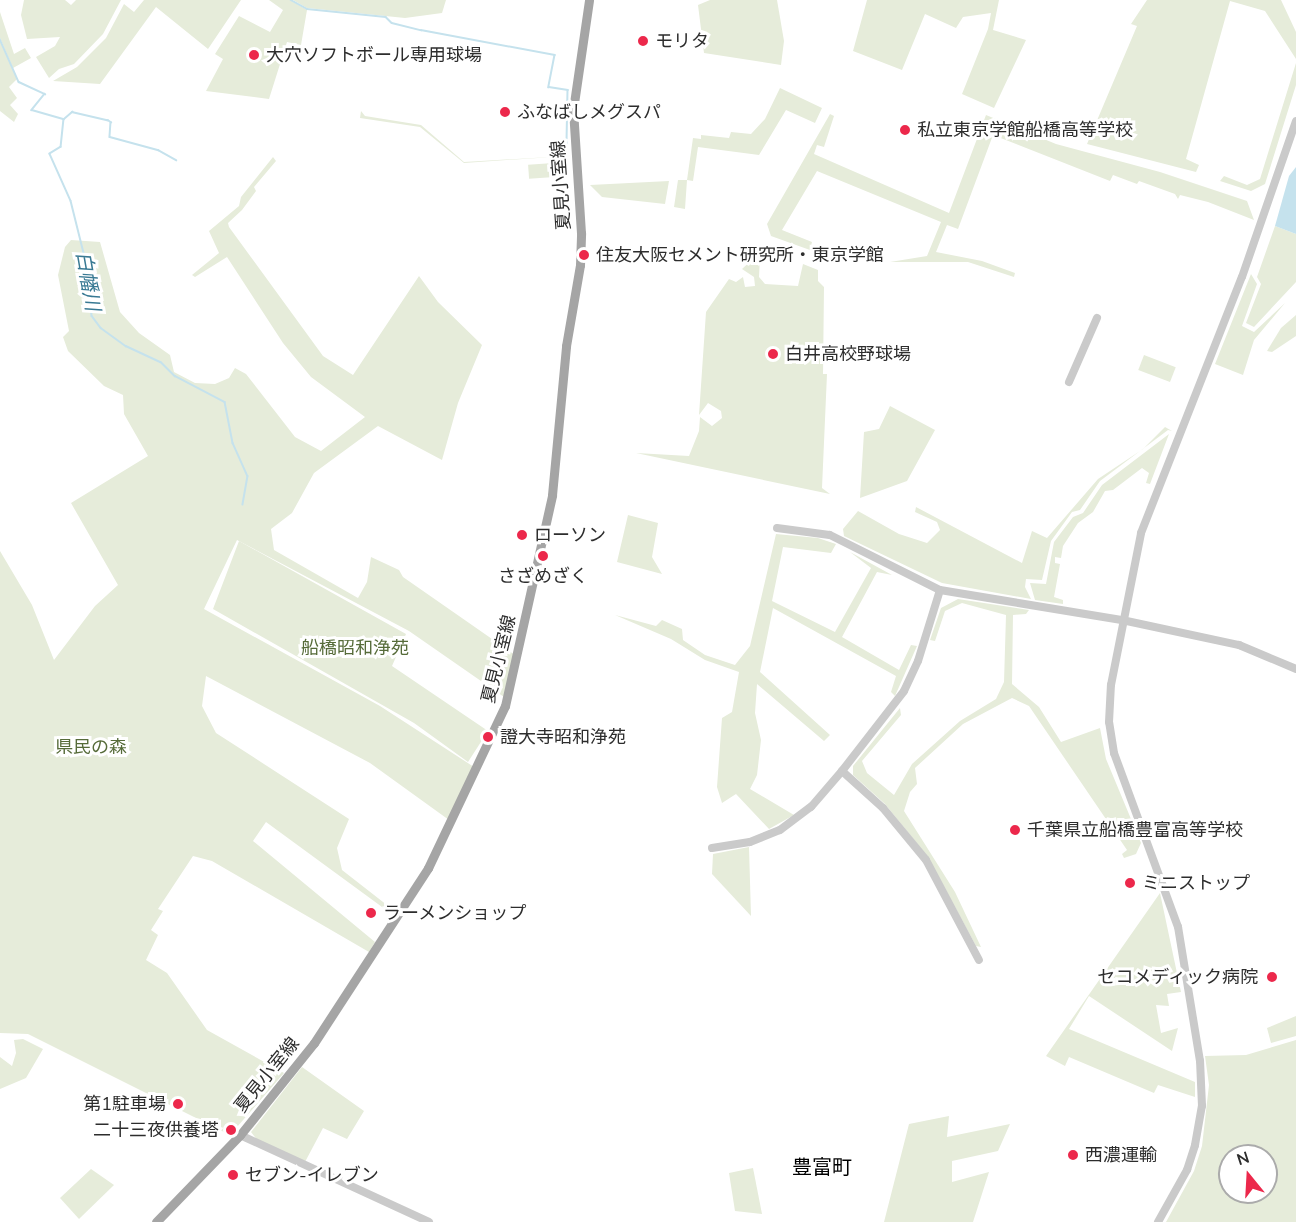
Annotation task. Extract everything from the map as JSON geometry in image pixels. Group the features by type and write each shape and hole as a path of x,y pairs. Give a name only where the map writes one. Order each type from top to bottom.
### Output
{"main road":[{"name":"夏見小室線","path":"156,1222 240,1135 314,1043 422,877 496,729 514,679 552,495 566,346 580,265 581,233 573,116 589,0"}],"street":[{"path":"1158,1222 1191,1159 1201,1116 1202,1085 1178,927 1118,764 1111,734 1110,696 1122,620 1149,510 1242,277 1296,121"},
{"path":"1069,382 1097,318"},
{"path":"777,528 830,535 940,590 1122,620 1239,645 1296,669"},
{"path":"712,848 750,842 780,830 810,807 842,771 904,691 940,590"},
{"path":"842,771 883,808 926,860 979,960"},
{"path":"240,1135 429,1222"}],"green space":[{"path":"24,0 65,0 71,5 76,0 121,0 103,34 74,64 59,69 49,78 36,57 55,46 60,37 27,39 21,15"},
{"path":"144,0 241,0 208,49 156,7 100,84 53,81 77,67 106,38 124,4 134,12"},
{"name":"大穴ソフトボール専用球場","path":"269,0 290,0 307,10 301,45 287,42 269,99 206,91 223,59 215,54 239,16 270,32 283,10"},
{"path":"293,0 446,0 442,13 405,18 307,8"},
{"path":"710,0 777,0 784,41 781,65 704,53 698,5"},
{"path":"867,0 999,0 993,30 1026,40 994,108 962,94 988,29 991,13 963,17 956,28 925,14 902,70 853,51"},
{"path":"1147,0 1281,0 1296,32 1296,59 1265,11 1230,1 1186,159 1199,165 1196,172 1087,144 1137,26 1131,24"},
{"path":"0,12 14,54 25,48 31,58 13,68 0,38"},
{"path":"0,41 17,79 9,87 17,98 10,105 18,114 14,122 0,111"},
{"path":"1296,63 1296,85 1265,184 1251,191 1220,181 1224,176 1247,185 1260,179"},
{"path":"780,88 822,108 815,123 786,110 759,155 698,147 693,181 687,180 693,138 701,139 701,135 729,138 731,132 751,134 765,119"},
{"path":"361,111 365,116 421,125 464,162 567,156 464,163 420,127 360,118"},
{"path":"830,114 834,116 824,147 817,145 814,154 949,213 986,115 1056,144 1160,172 1247,201 1254,220 1208,202 1180,195 1178,199 1175,194 1139,181 1137,184 1113,175 1110,181 993,135 958,229 947,225 936,252 982,261 1015,273 1014,277 968,262 890,262 927,256 941,222 817,171 782,230 812,242 810,250 771,236 767,224"},
{"name":"県民の森","path":"273,157 276,161 254,187 256,191 242,210 228,223 229,227 323,356 353,375 419,276 438,302 482,345 458,403 442,460 378,426 314,473 292,513 271,529 274,550 358,598 367,582 371,557 399,570 403,577 515,655 504,697 409,631 237,540 204,609 380,706 474,767 449,820 370,763 206,676 202,706 216,733 349,819 337,848 342,870 392,909 393,915 266,822 253,841 375,942 369,952 212,861 193,856 158,909 163,911 151,930 158,935 146,960 167,973 207,1030 284,1073 230,1135 28,1034 0,1033 0,551 32,605 54,660 95,606 118,585 71,503 148,456 124,414 123,395 104,386 68,351 63,337 69,331 58,275 65,247 71,240 100,242 120,312 139,333 170,355 174,372 195,383 215,384 229,378 235,368 246,374 295,437 321,451 365,417 311,377 283,343 227,257 195,277 192,275 219,253 209,231 239,206 241,197"},
{"path":"568,162 569,176 529,179 528,165"},
{"path":"678,180 687,180 685,209 674,207"},
{"path":"669,181 665,204 602,197 590,185"},
{"path":"1275,226 1296,234 1296,282 1254,327 1246,323 1261,284 1257,277"},
{"path":"756,256 760,257 759,277 765,284 798,286 803,264 818,270 818,281 824,287 823,374 827,374 822,488 830,494 636,453 689,456 699,431 700,417 712,426 722,418 721,411 708,403 699,415 706,312 729,279 736,282 743,277 745,287 755,286 754,277 742,269"},
{"path":"1251,274 1257,284 1242,326 1254,332 1285,303 1254,340 1243,375 1215,364"},
{"path":"1296,315 1296,336 1272,352 1267,351 1281,328"},
{"path":"1144,355 1176,367 1170,382 1138,370"},
{"path":"890,406 935,430 907,481 860,498 864,432 879,429"},
{"path":"1165,427 1172,431 1168,430 1144,448"},
{"path":"1169,434 1150,484 1146,483 1149,473 1142,468 1113,490 1105,491 1093,512 1078,523 1063,546 1061,558 1055,557 1055,563 1060,564 1054,597 1063,600 1063,604 1035,600 1030,583 1046,584 1054,542 1073,517 1083,513 1102,485"},
{"path":"1140,451 1100,481 1080,510 1072,512 1051,541 1042,580 1026,579 1025,587 1031,599 942,583 844,536 843,529 858,511 899,534 927,543 940,530 937,522 915,512 916,507 1022,563 1032,531 1047,538 1098,479"},
{"path":"628,515 658,523 652,557 662,574 617,562"},
{"path":"776,534 818,538 836,544 831,553 783,547 772,601 835,632 871,568 850,552 892,575 877,572 842,637 899,670 911,645 917,646 895,696 891,692 896,676 773,608 760,672 830,735 824,741 757,684 755,713 761,740 757,775 750,789 794,815 769,829 736,794 722,803 717,787 722,718 732,712 739,672 705,660 671,639 615,615 656,626 662,620 682,629 683,640 705,655 735,665 750,646"},
{"name":"船橋昭和浄苑","path":"239,541 406,634 392,666 488,731 468,762 414,723 213,609"},
{"path":"958,599 1029,610 1026,614 1013,615 1012,684 1039,707 1061,742 1100,728 1106,759 1141,843 1136,854 1124,858 1122,854 1127,850 1029,706 1012,698 963,724 915,768 917,784 910,792 904,811 955,892 981,947 976,946 928,857 885,804 853,775 853,766 900,708 901,715 862,761 867,773 894,795 912,764 960,721 996,699 1004,682 1006,615 962,603 945,611 935,641 930,640 941,608"},
{"path":"749,847 751,916 712,874 713,854"},
{"path":"1160,893 1181,992 1167,994 1169,1006 1156,1005 1161,1033 1178,1028 1172,1051 1089,996 1069,1029 1195,1082 1195,1097 1158,1085 1154,1093 1069,1057 1065,1066 1046,1056"},
{"path":"1296,1016 1296,1036 1271,1043 1267,1028"},
{"path":"23,1039 43,1049 26,1078 0,1089 0,1057 12,1066 16,1053 14,1040"},
{"path":"1296,1040 1296,1222 1166,1222 1194,1171 1202,1146 1209,1085 1205,1056 1246,1055"},
{"path":"302,1067 364,1111 347,1139 323,1128 305,1162 258,1141 251,1132"},
{"path":"949,1116 947,1137 1010,1124 998,1151 952,1161 952,1182 989,1172 973,1222 884,1222 909,1124"},
{"path":"753,1168 762,1214 735,1211 729,1173"},
{"path":"91,1169 114,1185 79,1219 60,1198"}],"water":[{"path":"1296,167 1296,234 1275,226 1289,176"}],"waterway":[{"path":"291,0 307,9 386,17 392,23 421,30 555,55 549,87 568,90 567,144"},
{"name":"白幡川","path":"0,39 19,82 45,94 32,110 64,119 61,147 50,154 71,201 87,265 92,316 101,328 126,346 161,362 175,376 225,402 233,443 248,476 243,505"},
{"path":"64,119 72,112 108,120 111,122 110,137 158,150 176,160"}],"place":[{"name":"モリタ","path":"643,41"},
{"name":"大穴ソフトボール専用球場","path":"254,55"},
{"name":"ふなばしメグスパ","path":"505,112"},
{"name":"私立東京学館船橋高等学校","path":"905,130"},
{"name":"住友大阪セメント研究所・東京学館","path":"584,255"},
{"name":"白井高校野球場","path":"773,354"},
{"name":"ローソン","path":"522,535"},
{"name":"さざめざく","path":"543,556"},
{"name":"證大寺昭和浄苑","path":"488,737"},
{"name":"千葉県立船橋豊富高等学校","path":"1015,830"},
{"name":"ミニストップ","path":"1130,883"},
{"name":"ラーメンショップ","path":"371,913"},
{"name":"セコメディック病院","path":"1272,977"},
{"name":"第1駐車場","path":"178,1104"},
{"name":"二十三夜供養塔","path":"231,1130"},
{"name":"西濃運輸","path":"1073,1155"},
{"name":"セブン-イレブン","path":"233,1175"}],"district":[{"name":"豊富町","path":"822,1167"}]}
